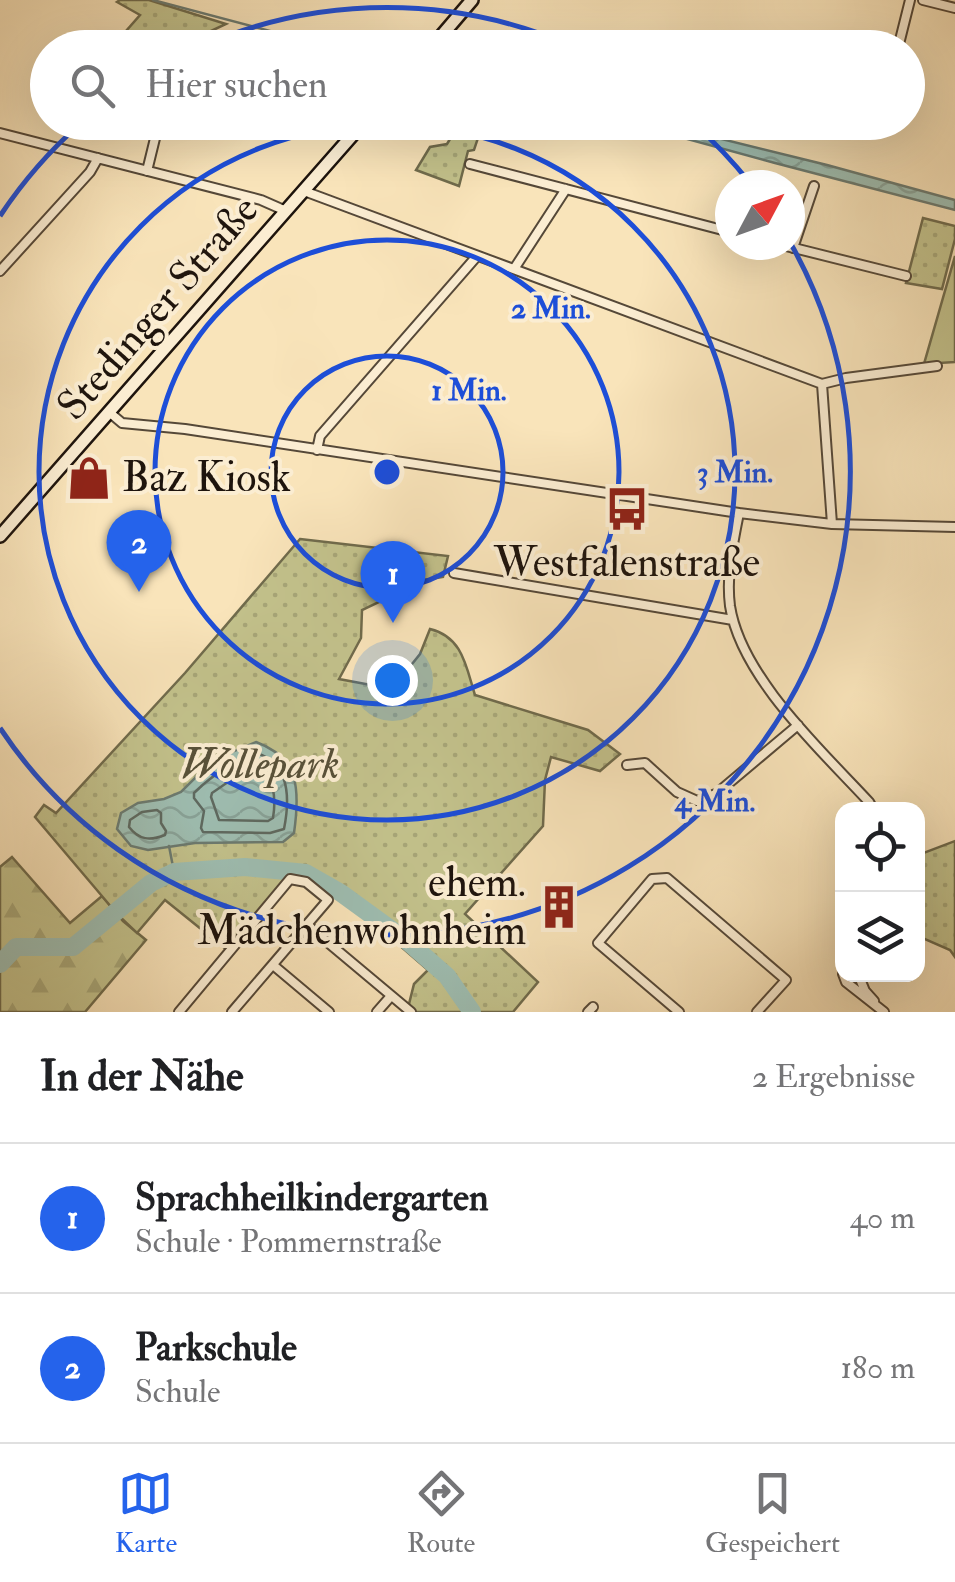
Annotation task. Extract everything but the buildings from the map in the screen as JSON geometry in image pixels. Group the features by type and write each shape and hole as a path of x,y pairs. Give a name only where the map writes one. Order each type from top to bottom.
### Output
{"main road":[{"path":"446,30 472,0"},
{"name":"Stedinger Straße","path":"0,536 348,140"}],"street":[{"path":"902,30 910,0"},
{"path":"923,0 955,8"},
{"path":"0,133 261,200 286,211"},
{"path":"147,170 154,140"},
{"path":"0,270 90,172 98,158"},
{"path":"470,164 715,228"},
{"path":"805,214 814,186"},
{"path":"514,269 566,189"},
{"path":"304,190 822,384 938,366"},
{"path":"805,251 906,276"},
{"path":"316,450 320,436 477,256"},
{"path":"822,384 832,524"},
{"path":"109,412 122,423 185,429 739,513 832,524 955,526"},
{"path":"739,513 731,556 730,602 733,620 752,665 867,802"},
{"path":"454,573 733,620"},
{"path":"627,765 645,763 678,792 697,801 716,794 798,724"},
{"path":"679,1012 598,943 652,879 666,878 786,980 758,1012"},
{"path":"178,1012 290,880 306,882 328,900 232,1012"},
{"path":"307,925 411,1012"},
{"path":"273,965 329,1012"},
{"path":"846,982 882,1010"},
{"path":"861,982 882,1010"},
{"path":"377,1012 391,996"},
{"path":"240,1004 250,1012"}],"green space":[{"path":"149,0 226,24 213,30 127,30 140,15 117,2"},
{"path":"449,140 477,140 474,150 468,151 459,186 416,170 430,147"},
{"path":"923,218 955,226 942,289 906,283"},
{"path":"955,256 955,362 924,364"},
{"name":"Wollepark","path":"300,539 448,556 443,577 418,581 362,610 361,638 339,679 392,689 420,654 430,629 456,646 475,695 588,730 620,754 600,771 551,757 545,780 543,826 465,914 538,982 513,1012 407,1012 414,984 428,970 383,931 307,880 289,878 227,950 165,900 137,933 35,817 44,805 56,813 185,673"},
{"path":"955,841 955,957 950,950 925,939 925,852"},
{"path":"12,857 70,923 102,896 146,940 85,1012 0,1012 0,867"}],"water":[{"path":"691,140 726,140 827,165 955,200 955,210 805,170"},
{"path":"256,742 281,757 294,778 294,833 283,842 195,843 148,850 131,846 117,829 121,813 138,803 181,792 201,772"}],"waterway":[{"path":"153,0 266,30"},
{"path":"169,846 174,872"},
{"path":"0,964 16,947 73,947 151,883 174,872 245,867 306,873 407,941 447,976 472,1012"}],"place":[{"name":"Baz Kiosk","path":"89,478"},
{"name":"Westfalenstraße","path":"627,509"},
{"name":"Parkschule","path":"139,592"},
{"name":"Sprachheilkindergarten","path":"393,623"},
{"name":"ehem. Mädchenwohnheim","path":"559,907"}]}
